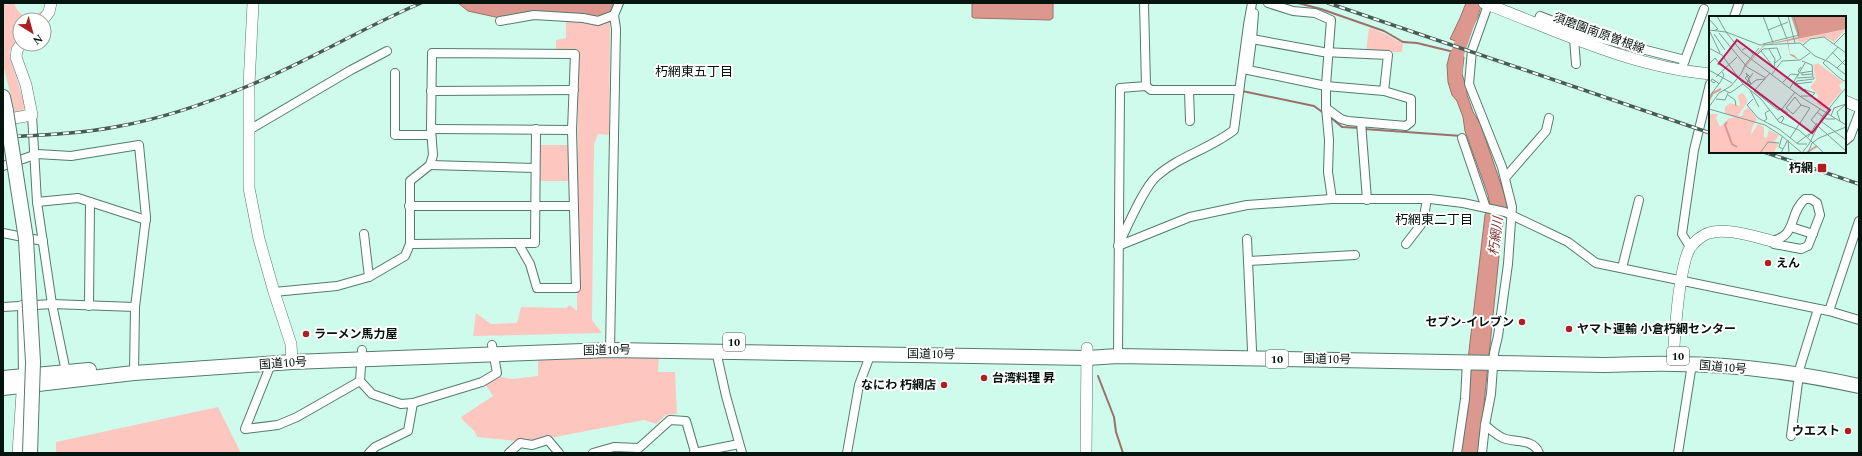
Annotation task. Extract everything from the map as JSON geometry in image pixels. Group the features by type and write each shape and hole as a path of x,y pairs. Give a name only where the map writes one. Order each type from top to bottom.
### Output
{"highway":[{"path":"4,110 26,239 33,362 30,453"},
{"path":"3,141 18,239 26,364 22,453"},
{"name":"国道10号","path":"610,346 716,351 871,353 1087,353 1252,350 1467,358"},
{"name":"国道10号","path":"3,378 30,381 133,370 362,354 610,346 1087,353"},
{"name":"国道10号","path":"1118,352 1494,358 1604,365 1726,358 1799,371 1859,386"},
{"name":"国道10号","path":"3,388 68,372 271,364 292,358"},
{"name":"国道10号","path":"1673,360 1692,364 1799,371 1859,378"}],"street":[{"path":"253,3 249,130 249,188 258,232 274,292 291,344 292,358"},
{"path":"610,346 616,28 614,15 618,3"},
{"path":"1144,3 1146,86"},
{"path":"1118,246 1131,218 1156,177 1173,164 1211,146 1234,130 1248,25 1253,3"},
{"path":"1253,3 1255,8 1248,70 1326,86 1384,91 1411,99 1411,122 1406,126 1361,126 1341,118 1326,109"},
{"path":"1268,3 1293,11 1315,13 1329,18 1332,24 1326,86 1326,109 1329,140 1328,172 1332,199"},
{"path":"1734,16 1739,3"},
{"path":"1482,453 1508,264 1508,214 1511,201 1505,178 1469,84 1472,50 1486,4"},
{"name":"須磨園南原曽根線","path":"1486,4 1574,39 1634,60 1681,72 1709,74"},
{"path":"1681,72 1704,8"},
{"path":"500,21 534,15 583,18 598,21 614,15"},
{"path":"1537,24 1540,16 1591,36 1685,60"},
{"path":"1252,38 1329,52 1388,55 1384,91"},
{"path":"1574,39 1576,64"},
{"path":"249,130 351,70 387,51"},
{"path":"17,52 16,57 26,85 32,115 33,155 37,180 37,202 52,304 65,368 68,372"},
{"path":"430,166 433,155 431,132 432,53 574,54 572,130 576,288 537,288 530,264 518,243"},
{"path":"394,73 395,135 431,132 536,129 572,130"},
{"path":"1118,352 1120,88 1146,86 1151,90 1239,90"},
{"path":"1690,247 1682,234 1696,143 1709,88"},
{"path":"431,91 574,90"},
{"path":"1189,90 1190,121"},
{"path":"1846,102 1859,110"},
{"path":"4,110 32,115"},
{"path":"1846,129 1850,127 1859,110"},
{"path":"1846,140 1852,134 1859,110"},
{"path":"1505,178 1546,131 1549,118"},
{"path":"1361,126 1367,200"},
{"path":"410,244 535,244 536,129"},
{"path":"1462,138 1486,209"},
{"path":"3,166 33,155 71,156 139,145 146,220 135,306 133,370"},
{"path":"274,292 337,286 368,277 405,256 410,244 410,180 430,166 535,168"},
{"path":"37,202 78,198 146,220"},
{"path":"1118,246 1190,217 1247,205 1332,199 1427,200 1463,203 1508,214 1568,242 1596,263 1818,310 1829,311 1859,320"},
{"path":"1673,360 1685,258 1690,247 1701,237 1716,232 1726,231 1772,241 1774,244 1801,249 1808,246 1820,215 1817,203 1811,199 1805,199 1797,208 1791,227 1783,238 1772,241"},
{"path":"1406,244 1422,222 1427,200"},
{"path":"1622,268 1639,200"},
{"path":"89,306 90,202"},
{"path":"409,206 573,206"},
{"path":"1829,311 1859,221"},
{"path":"1791,227 1813,234"},
{"path":"3,232 43,241"},
{"path":"364,234 368,277"},
{"path":"1247,239 1252,350"},
{"path":"1248,261 1355,255"},
{"path":"3,307 52,304 135,306"},
{"path":"18,453 30,381 35,305"},
{"path":"22,306 37,453"},
{"path":"1791,436 1799,371 1818,310"},
{"path":"362,354 360,381 372,394 402,404 413,403 482,382 497,373 492,349"},
{"path":"716,351 742,453"},
{"path":"847,453 859,385 871,353"},
{"path":"1086,453 1087,353"},
{"path":"1458,453 1465,399 1467,358"},
{"path":"271,364 245,429 278,425 297,417 360,381"},
{"path":"1678,453 1692,364"},
{"path":"369,453 375,447 408,431 413,403"},
{"path":"593,453 614,447 636,451 670,420 686,421 694,453 739,444"},
{"path":"1485,425 1503,438 1529,443 1537,449 1539,453"},
{"path":"509,453 520,443 532,445 548,440 558,453"}],"shaded area":[{"path":"3,3 6,5 14,3 19,12 12,12 12,48 9,52 25,107 22,111 15,113 3,64"},
{"path":"610,18 609,135 598,134 594,144 592,320 602,333 473,336 476,313 491,324 517,323 521,307 566,308 570,305 577,311 578,52 556,52 556,40 566,38 566,19"},
{"path":"1369,28 1403,43 1402,52 1366,52"},
{"path":"539,145 570,145 570,181 539,181"},
{"path":"659,356 658,372 675,372 677,414 666,415 656,424 644,420 550,438 536,443 477,437 474,431 461,417 493,396 484,382 495,376 513,379 538,376 538,357"},
{"path":"218,407 241,453 56,453 56,442"}],"water":[{"path":"458,3 614,3 610,13 599,17 500,18 468,11"},
{"path":"972,3 1053,3 1053,18 1050,20 974,18 972,17"},
{"path":"1466,3 1482,3 1478,16 1464,44 1450,39"},
{"path":"1450,53 1464,57 1462,74 1467,89 1467,95 1473,112 1480,123 1508,205 1502,227 1479,453 1457,453 1485,215 1490,205 1488,195 1465,131 1463,117 1457,101 1452,95 1448,82 1447,65"}],"waterway":[{"path":"1298,3 1321,9 1384,31 1403,42 1417,43 1458,53"},
{"name":"朽網川","path":"1456,72 1457,55 1475,3"},
{"path":"1242,91 1314,106 1325,114"},
{"path":"1330,117 1342,127 1360,128"},
{"path":"1364,129 1462,136"},
{"path":"1098,376 1114,417 1116,432 1123,453"}],"railway":[{"path":"3,137 59,134 132,124 199,105 270,77 377,23 421,3"},
{"path":"1328,3 1709,133"},
{"path":"1767,153 1859,184"}],"place":[{"name":"朽網","path":"1822,168"},
{"name":"えん","path":"1768,263"},
{"name":"セブン-イレブン","path":"1522,322"},
{"name":"ヤマト運輸 小倉朽網センター","path":"1569,329"},
{"name":"ラーメン馬力屋","path":"306,334"},
{"name":"台湾料理 昇","path":"984,378"},
{"name":"なにわ 朽網店","path":"944,385"},
{"name":"ウエスト","path":"1848,431"}],"district":[{"name":"朽網東五丁目","path":"694,71"},
{"name":"朽網東二丁目","path":"1434,219"}]}
